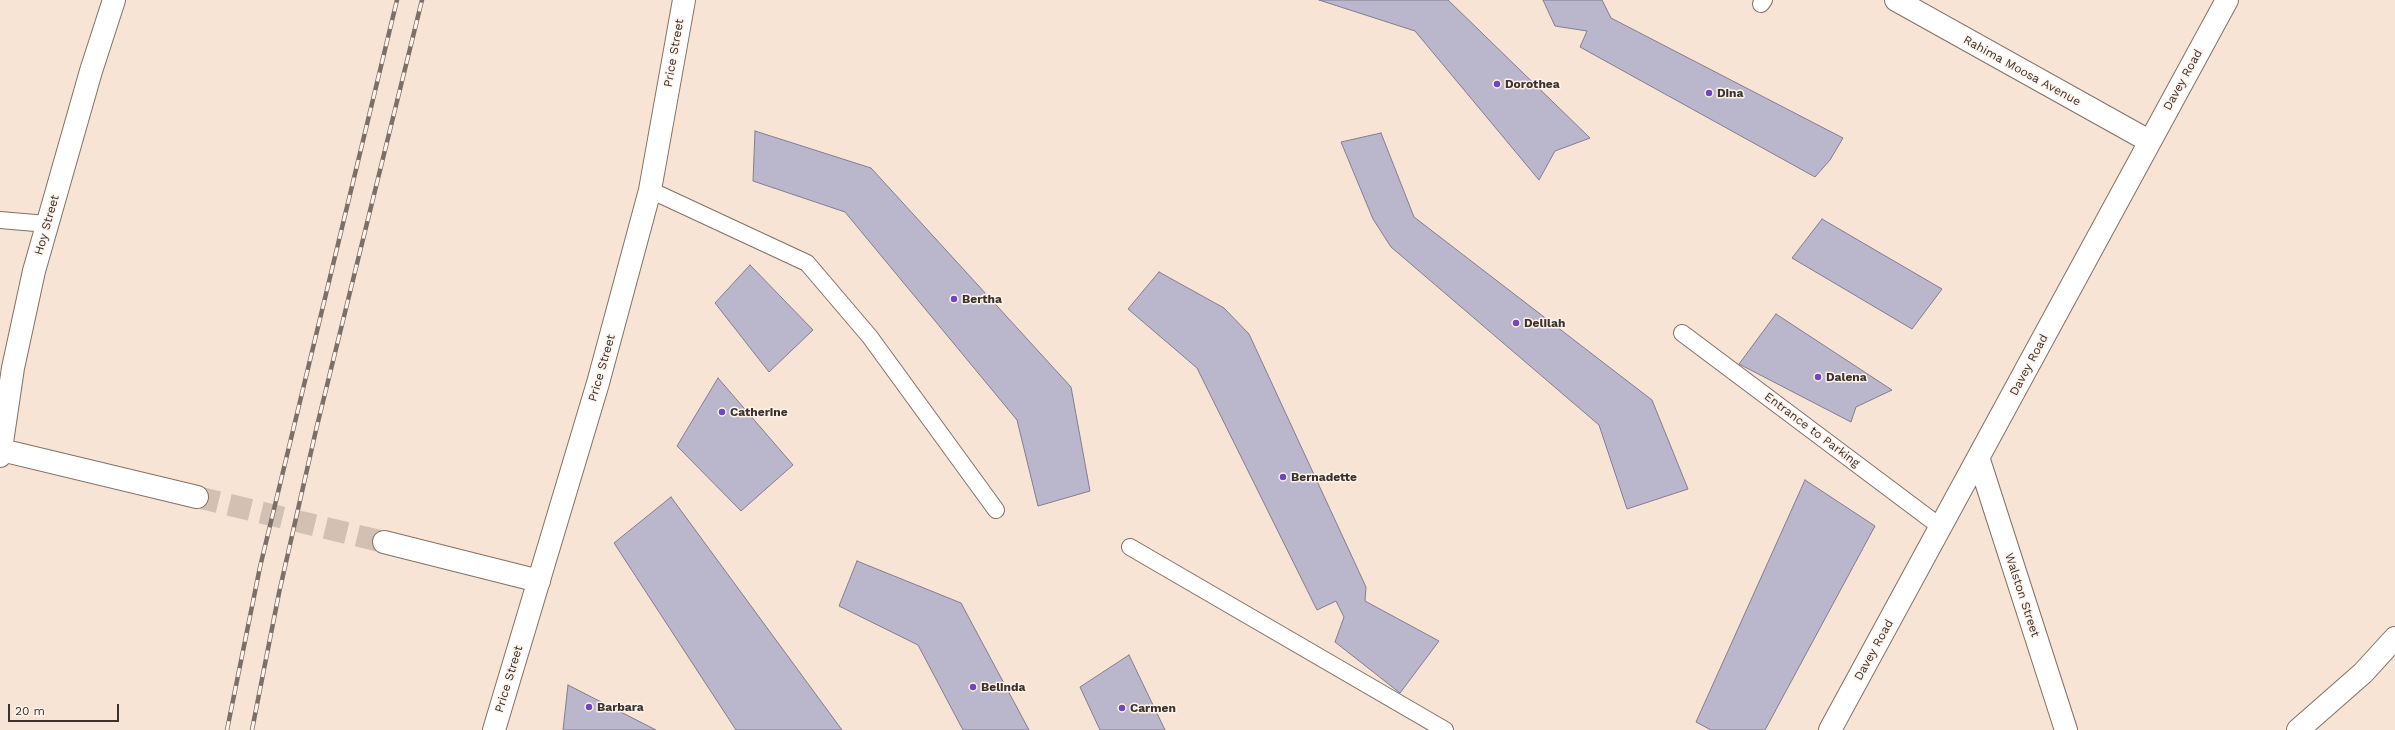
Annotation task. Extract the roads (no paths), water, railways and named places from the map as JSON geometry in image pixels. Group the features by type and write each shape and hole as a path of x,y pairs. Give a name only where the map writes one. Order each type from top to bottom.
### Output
{"street":[{"name":"Hoy Street","path":"1,453 13,368 34,271 114,0"},
{"name":"Price Street","path":"494,730 598,383 650,190 684,0"},
{"name":"Rahima Moosa Avenue","path":"1896,0 2149,141"},
{"name":"Davey Road","path":"1830,730 1979,460 2149,141 2227,0"},
{"path":"1,453 197,497"},
{"name":"Walston Street","path":"1979,460 2066,730"},
{"path":"384,542 539,581"},
{"path":"2298,730 2362,673 2395,638"}],"lane":[{"path":"650,190 807,263 870,337 996,510"},
{"path":"0,220 47,224"},
{"name":"Entrance to Parking","path":"1682,332 1942,528"},
{"path":"1130,547 1445,730"}],"tunnel":[{"path":"197,497 384,542"}],"railway":[{"path":"227,730 260,567 397,0"},
{"path":"252,730 279,593 316,430 422,0"}],"place":[{"name":"Dorothea","path":"1497,84"},
{"name":"Dina","path":"1709,93"},
{"name":"Bertha","path":"954,299"},
{"name":"Delilah","path":"1516,323"},
{"name":"Dalena","path":"1818,377"},
{"name":"Catherine","path":"722,412"},
{"name":"Bernadette","path":"1283,477"},
{"name":"Belinda","path":"973,687"},
{"name":"Barbara","path":"589,707"},
{"name":"Carmen","path":"1122,708"}]}
